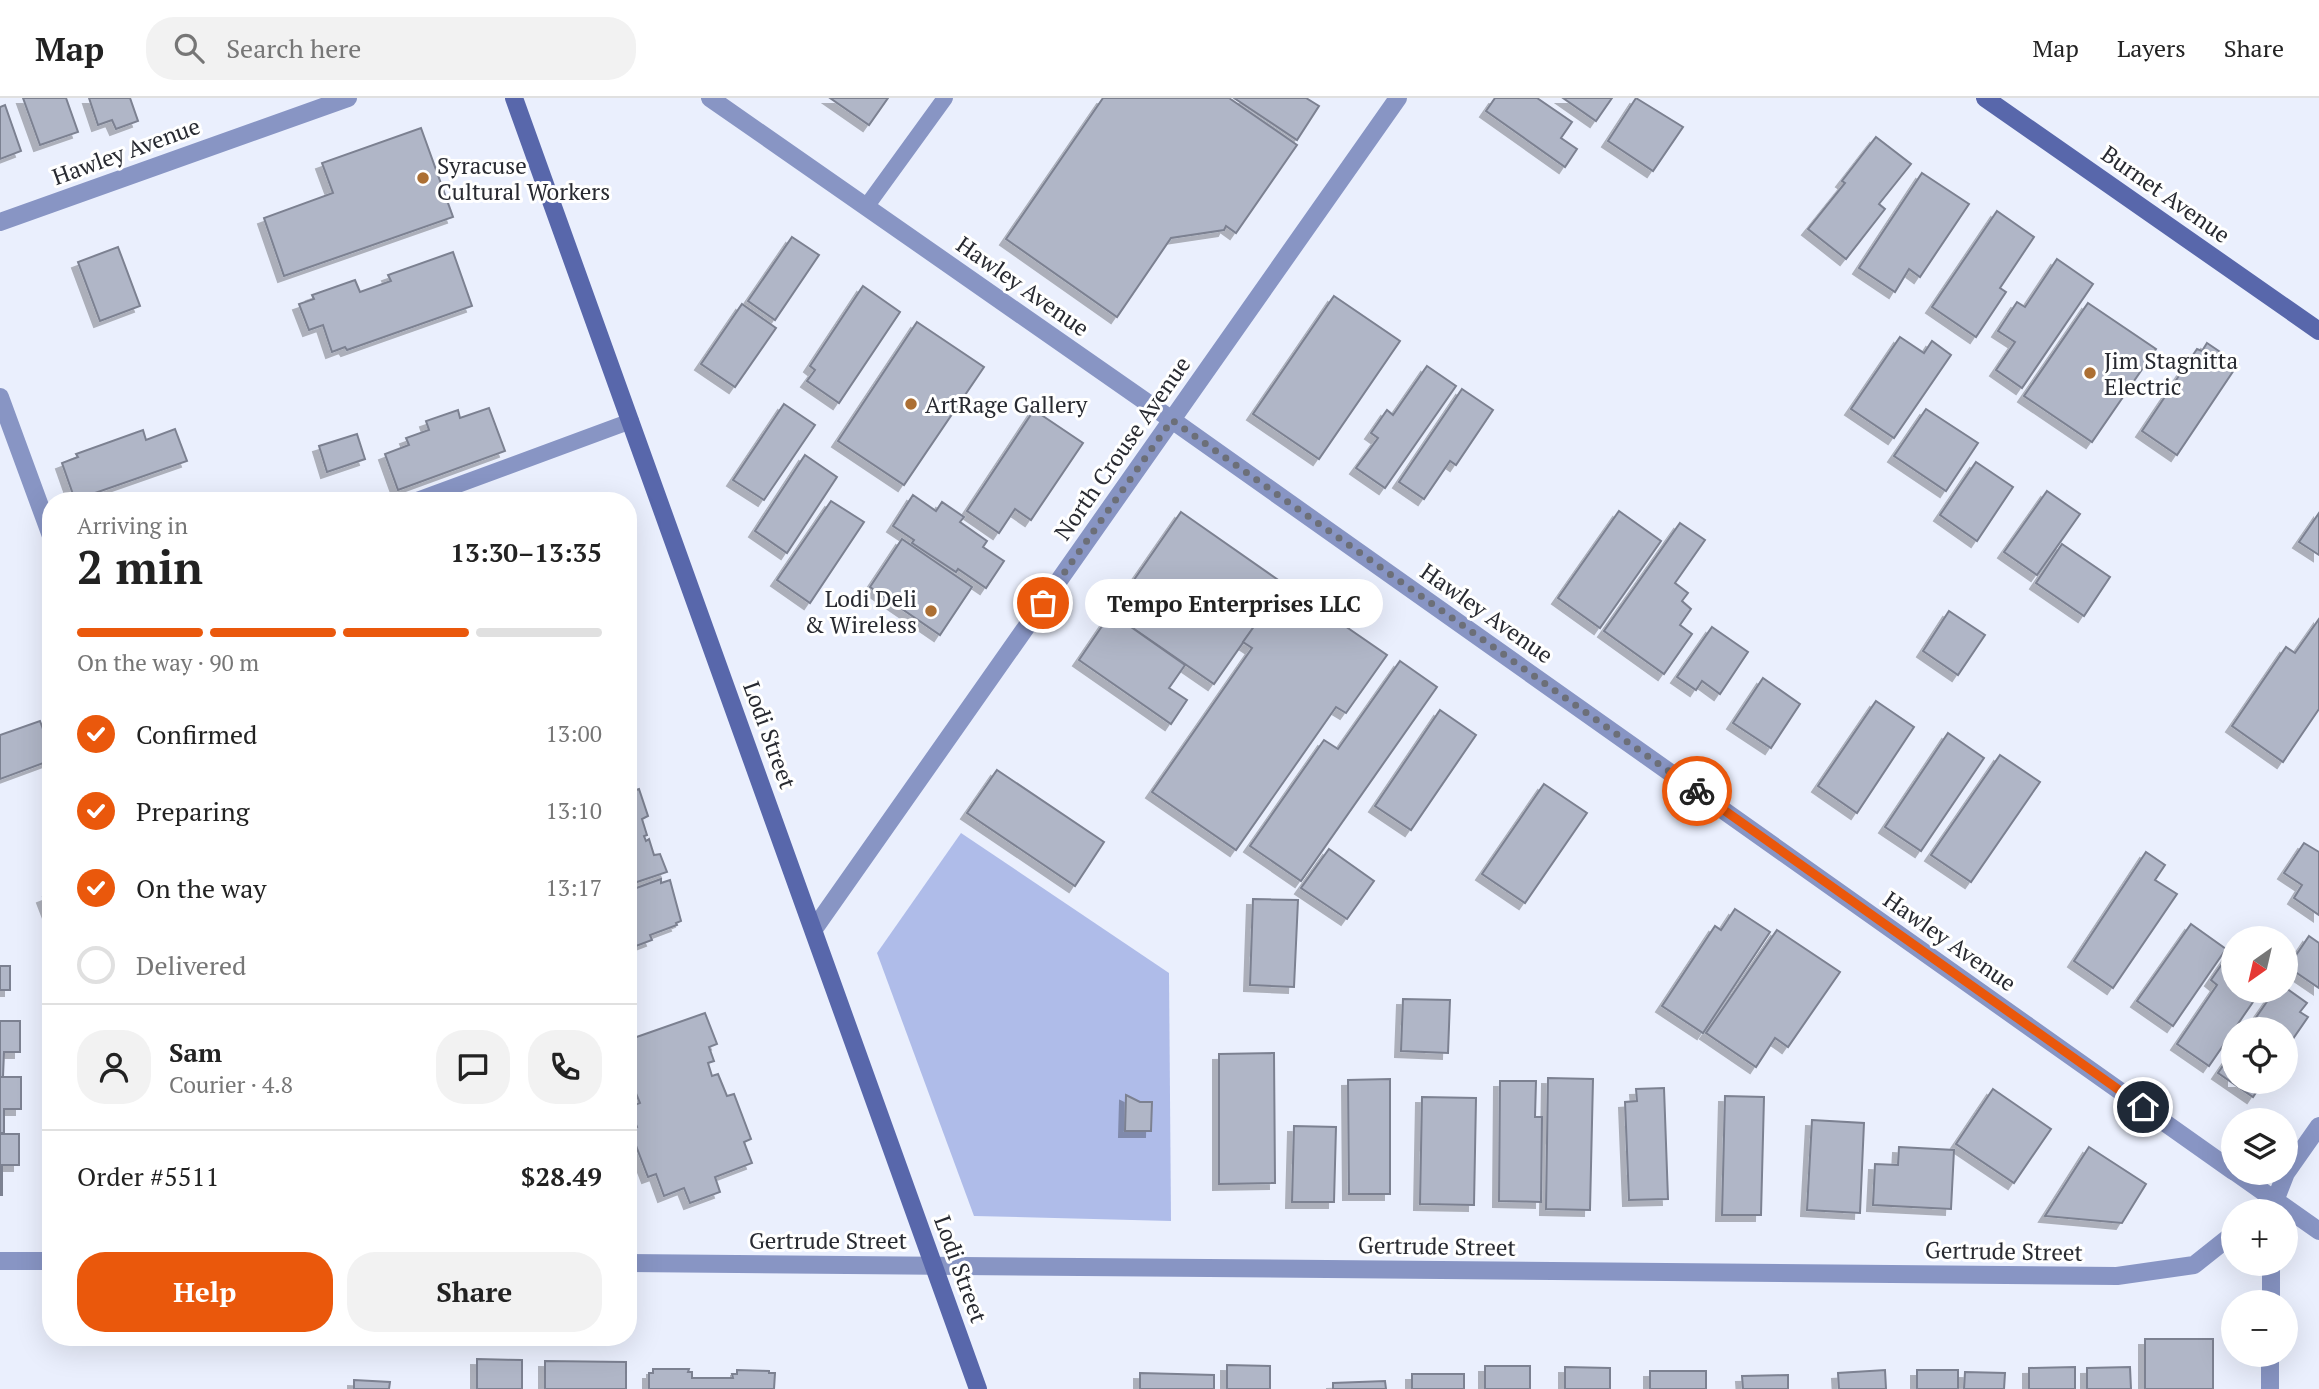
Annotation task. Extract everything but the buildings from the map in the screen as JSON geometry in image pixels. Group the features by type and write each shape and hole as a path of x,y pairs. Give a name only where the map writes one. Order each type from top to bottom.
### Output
{"street":[{"name":"Hawley Avenue","path":"0,222 348,98"},
{"name":"Lodi Street","path":"514,98 978,1389"},
{"name":"Hawley Avenue","path":"710,98 1172,420 2221,1163"},
{"name":"North Crouse Avenue","path":"814,929 1398,98"},
{"name":"Burnet Avenue","path":"1985,98 2319,331"},
{"path":"0,397 42,511"},
{"path":"2274,1199 2286,1174 2319,1126"},
{"name":"Hawley Avenue","path":"2247,1185 2261,1199"},
{"name":"Hawley Avenue","path":"2298,1221 2319,1231"},
{"name":"Gertrude Street","path":"637,1264 2117,1276 2194,1265 2221,1244"},
{"path":"0,1261 42,1261"},
{"path":"2270,1367 2270,1389"}],"lane":[{"path":"866,207 945,98"},
{"path":"439,492 631,421"}],"shaded area":[{"path":"961,833 1169,973 1171,1221 974,1216 877,953"}],"way so far":[{"path":"1043,603 1172,420 1697,791"}],"place":[{"name":"Syracuse Cultural Workers","path":"423,178"},
{"name":"Jim Stagnitta Electric","path":"2090,373"},
{"name":"ArtRage Gallery","path":"911,404"},
{"name":"Tempo Enterprises LLC","path":"1043,603"},
{"name":"Lodi Deli & Wireless","path":"931,611"}],"route":[{"path":"1697,791 2143,1107"}]}
